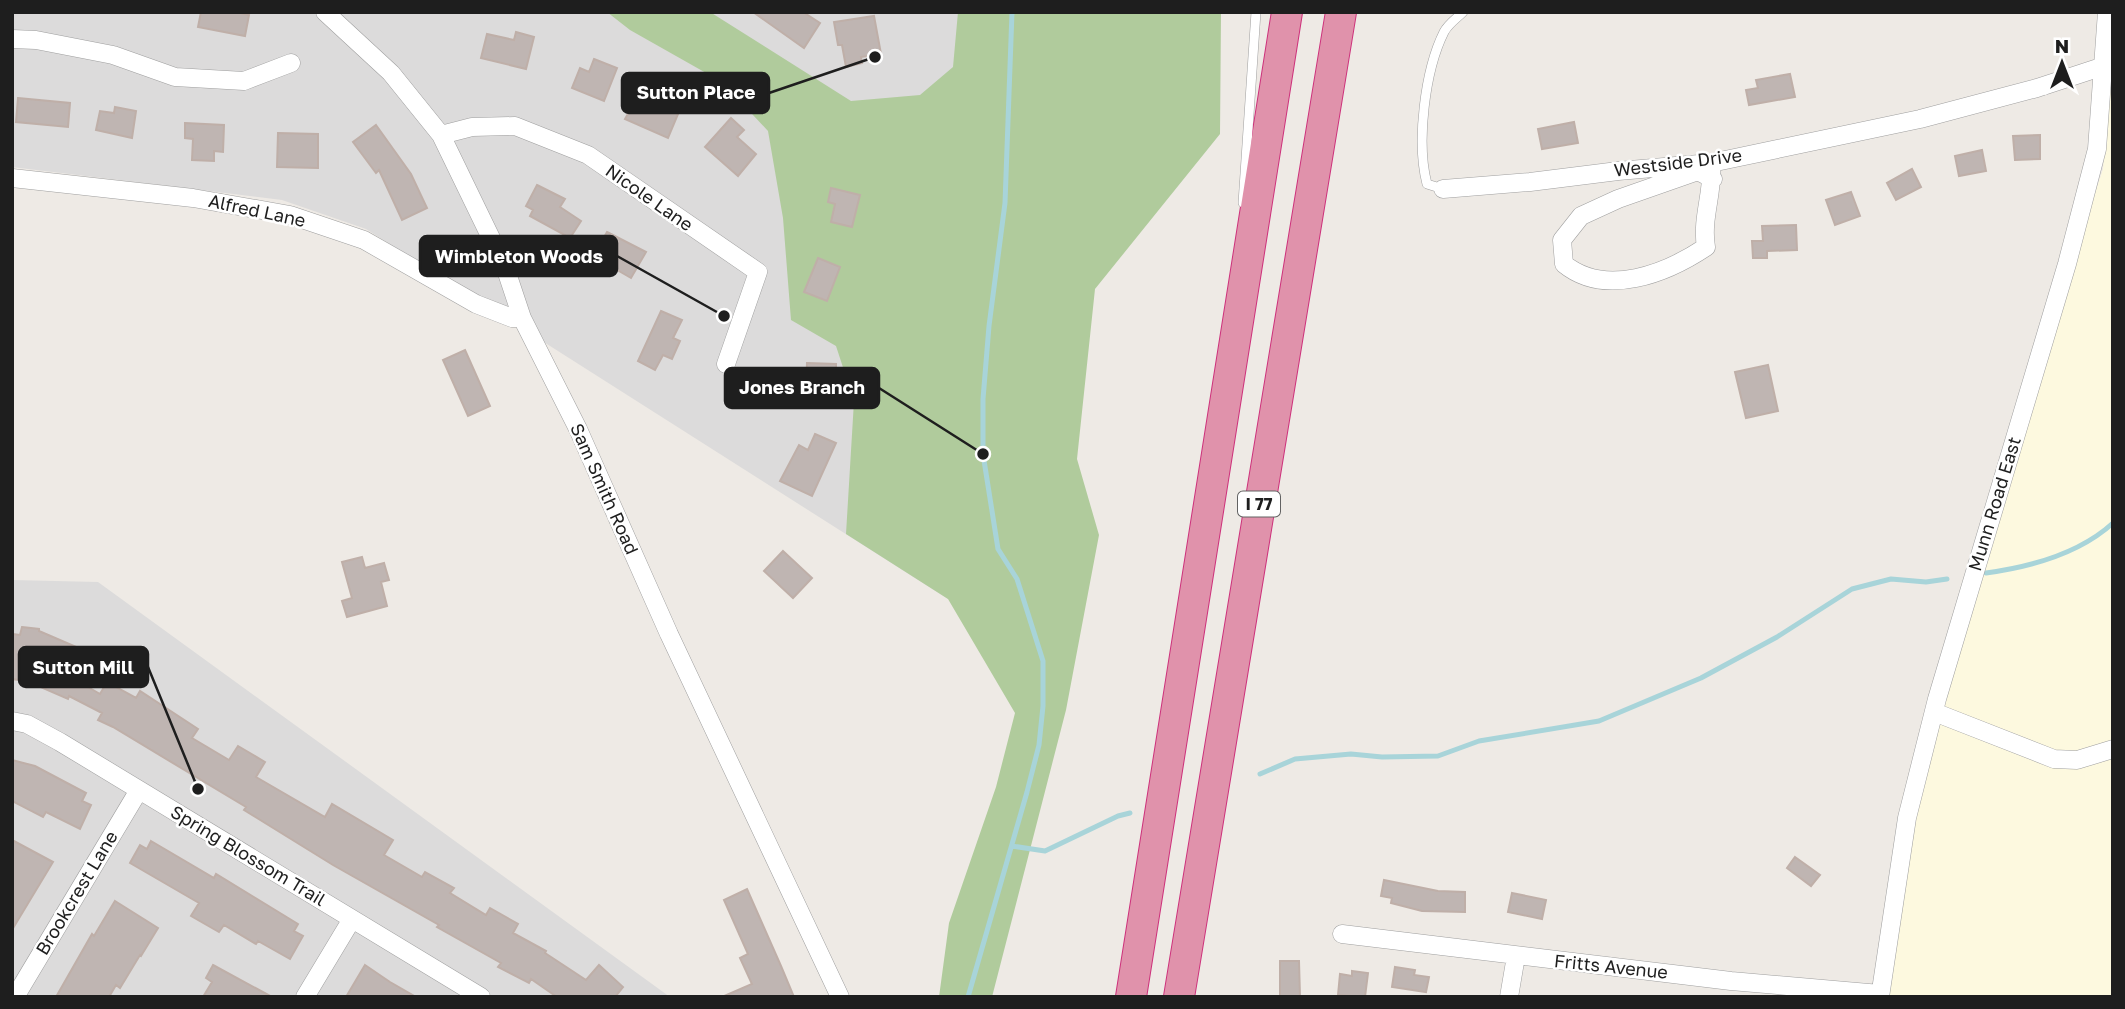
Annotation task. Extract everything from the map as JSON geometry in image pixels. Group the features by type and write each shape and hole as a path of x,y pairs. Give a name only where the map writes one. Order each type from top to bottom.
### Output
{"highway":[{"path":"1131,997 1287,12"},
{"name":"I 77","path":"1179,997 1341,12"}],"street":[{"name":"Sam Smith Road","path":"325,12 391,73 441,135 505,267 522,318 578,429 669,634 839,997"},
{"name":"Munn Road East","path":"1880,995 1907,818 1934,712 2067,264 2105,149 2104,66 2107,12"},
{"path":"12,39 36,40 113,55 175,77 244,80 291,62"},
{"name":"Westside Drive","path":"1443,189 1530,183 1618,171 1709,172 2037,88 2104,66"},
{"name":"Nicole Lane","path":"441,135 472,127 515,127 588,155 758,272 726,364"},
{"path":"1698,171 1709,172 1704,234 1706,247 1695,254 1667,270 1631,279 1601,280 1573,271 1564,264 1562,240 1581,216 1679,176 1698,171"},
{"name":"Alfred Lane","path":"12,178 193,198 290,215 364,240 476,304 512,318 522,318"},
{"path":"1934,712 2054,759 2077,760 2113,749"},
{"name":"Spring Blossom Trail","path":"12,721 26,724 49,736 481,997"},
{"name":"Brookcrest Lane","path":"14,996 139,790"},
{"path":"305,997 352,919"},
{"name":"Fritts Avenue","path":"1342,934 1731,981 1880,995"},
{"path":"1509,997 1516,956"}],"lane":[{"path":"1244,285 1243,202 1255,12"},
{"name":"Westside Drive","path":"1443,189 1427,184 1422,167 1423,117 1431,70 1445,29 1463,12"}],"shaded area":[{"path":"12,12 975,12 948,599 366,229 282,200 12,167"},
{"path":"2113,41 2113,997 1883,997 1910,819 2071,266 2103,169"},
{"path":"12,580 98,582 670,997 12,997"}],"green space":[{"path":"607,12 710,12 851,101 920,95 953,67 958,12 1221,12 1220,134 1095,289 1077,459 1099,535 1066,710 992,997 939,997 949,923 996,787 1015,713 948,599 846,534 854,401 836,346 791,320 783,218 768,131 722,82 630,30"}],"building":[{"path":"201,12 236,12 249,15 245,36 198,27"},
{"path":"753,12 803,12 820,23 804,48"},
{"path":"874,16 881,54 861,57 862,63 846,67 834,22"},
{"path":"516,32 534,37 526,69 481,58 487,34 514,40"},
{"path":"594,59 617,68 604,101 572,88 580,68 589,72"},
{"path":"1790,74 1795,97 1749,105 1746,90 1758,88 1756,80"},
{"path":"638,96 678,114 668,138 625,119"},
{"path":"18,98 70,103 68,127 16,122"},
{"path":"115,107 136,111 132,138 96,130 100,111 114,113"},
{"path":"731,118 744,130 737,137 756,154 738,176 705,147"},
{"path":"1574,122 1578,143 1542,149 1538,129"},
{"path":"185,123 224,125 223,152 214,151 214,161 192,160 193,139 185,138"},
{"path":"376,125 411,174 427,208 402,220 379,170 376,173 353,142"},
{"path":"278,133 318,134 318,168 277,167"},
{"path":"2040,135 2040,159 2015,160 2013,136"},
{"path":"1982,150 1986,171 1959,176 1955,156"},
{"path":"1912,169 1921,187 1896,200 1887,183"},
{"path":"537,185 565,199 560,207 581,221 570,238 530,216 533,210 526,206"},
{"path":"831,188 860,195 852,227 831,222 835,204 828,202"},
{"path":"1851,192 1860,216 1835,225 1826,200"},
{"path":"1796,225 1797,250 1767,251 1767,258 1753,258 1752,241 1763,241 1762,226"},
{"path":"607,232 646,252 631,278 593,256"},
{"path":"818,258 840,267 827,301 804,292"},
{"path":"661,311 682,320 673,338 680,341 672,359 663,355 655,370 638,361"},
{"path":"465,350 490,406 468,416 443,360"},
{"path":"807,363 836,364 836,408 813,408 814,386 806,386"},
{"path":"1768,365 1778,411 1746,418 1735,372"},
{"path":"815,434 836,443 812,496 780,481 799,445 808,450"},
{"path":"783,551 812,578 793,598 764,571"},
{"path":"362,557 365,568 384,563 389,580 381,582 387,606 347,617 342,601 352,598 342,562"},
{"path":"22,627 39,629 88,652 76,680 100,694 107,682 136,698 140,691 198,729 192,738 229,760 238,746 265,762 256,777 325,817 332,804 393,840 384,855 422,877 425,872 454,888 450,893 486,915 490,908 518,924 513,933 546,951 545,953 586,980 599,965 623,987 615,997 557,997 531,979 529,983 498,967 501,963 437,927 439,925 333,865 244,810 246,807 98,720 102,713 69,696 68,699 27,681 12,679 12,634 20,635"},
{"path":"12,760 35,766 86,793 82,801 91,805 80,829 46,812 43,817 12,801"},
{"path":"12,840 53,862 12,930"},
{"path":"151,841 214,878 216,874 298,924 294,931 303,936 290,959 258,941 256,944 224,925 219,932 191,916 199,903 130,863 140,845 147,849"},
{"path":"1795,857 1820,875 1811,886 1787,868"},
{"path":"1384,880 1438,891 1465,892 1465,912 1422,911 1391,903 1392,898 1381,896"},
{"path":"747,889 794,997 722,997 752,984 740,958 748,954 724,900"},
{"path":"1512,893 1546,900 1542,919 1508,912"},
{"path":"115,901 158,928 141,956 120,988 116,985 109,997 56,997 92,934 94,936"},
{"path":"1280,961 1299,961 1300,997 1280,997"},
{"path":"213,965 272,997 203,997 212,982 206,978"},
{"path":"365,965 390,982 416,997 346,997"},
{"path":"1395,967 1415,970 1414,975 1429,977 1426,992 1392,987"},
{"path":"1352,971 1368,973 1365,997 1338,995 1340,974 1352,976"}],"waterway":[{"path":"968,997 1027,792 1039,745 1043,706 1043,661 1017,579 998,549 983,454 983,399 989,326 1005,203 1012,12"},
{"path":"1986,573 2037,563 2069,551 2100,534 2113,523"},
{"path":"1260,774 1295,759 1351,754 1382,757 1438,756 1479,741 1599,721 1701,678 1777,637 1852,589 1891,579 1926,582 1947,579"},
{"path":"1012,846 1045,851 1118,816 1130,813"}],"place":[{"name":"Sutton Place","path":"875,57"},
{"name":"Wimbleton Woods","path":"724,316"},
{"name":"Jones Branch","path":"983,454"},
{"name":"Sutton Mill","path":"198,789"}]}
